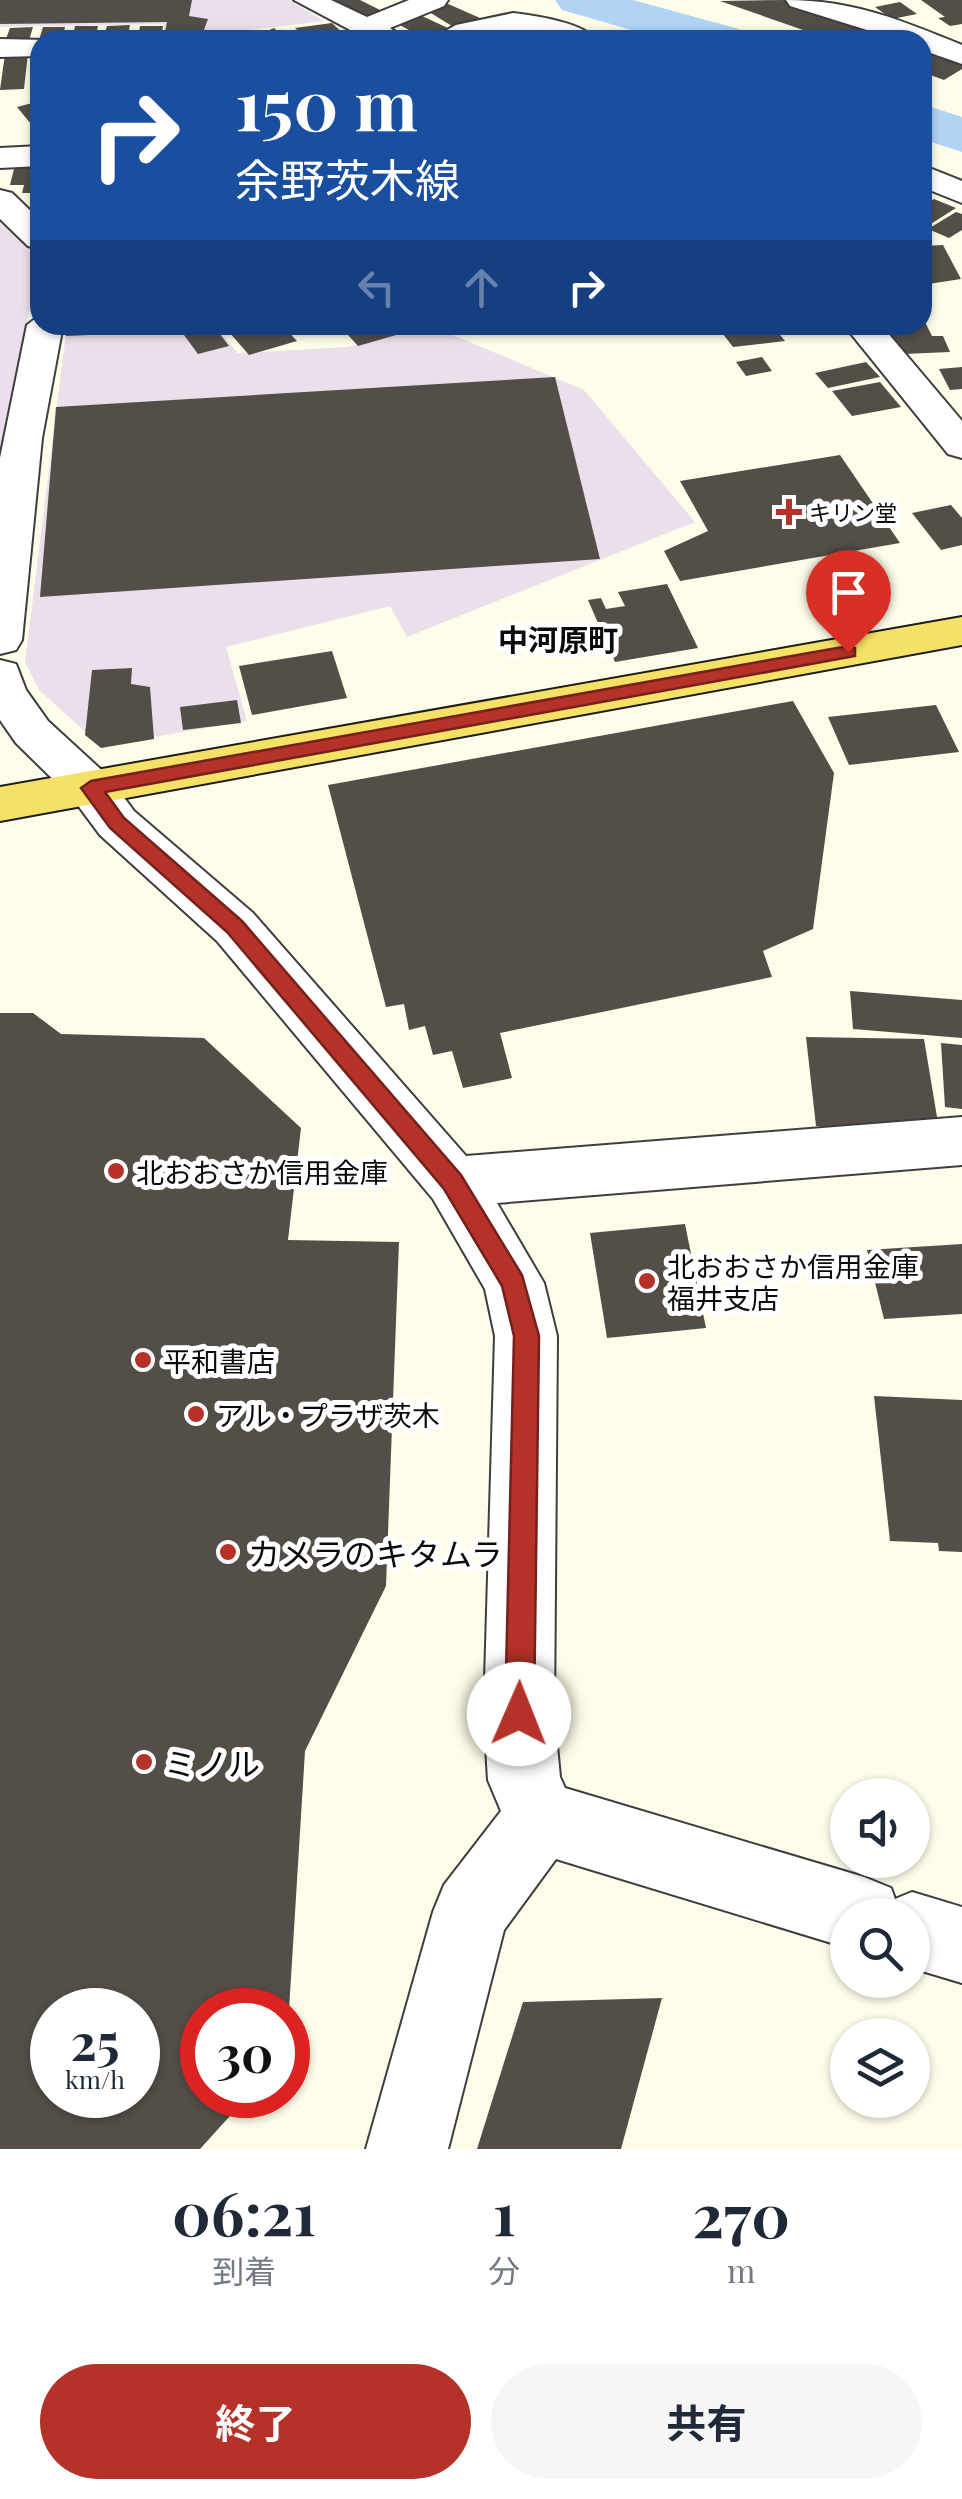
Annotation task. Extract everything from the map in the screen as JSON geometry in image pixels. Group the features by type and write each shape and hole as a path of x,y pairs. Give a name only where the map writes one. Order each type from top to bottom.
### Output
{"main road":[{"path":"0,804 962,631"}],"street":[{"path":"308,0 371,30"},
{"path":"385,30 434,0"},
{"path":"800,0 900,30"},
{"path":"470,30 498,19 551,30"},
{"path":"932,43 962,55"},
{"path":"0,48 30,47"},
{"path":"0,158 30,156"},
{"path":"932,180 962,193"},
{"path":"0,200 30,228"},
{"path":"0,640 22,438 43,335"},
{"path":"870,335 962,446"},
{"path":"0,675 4,692 32,732 91,788 117,823 235,926 453,1182 514,1283 526,1336 519,1714 524,1780 541,1818 830,1905"},
{"path":"453,1182 962,1141"},
{"path":"407,2149 472,1912 541,1818"},
{"path":"930,1935 962,1945"}],"shaded area":[{"path":"0,0 289,0 324,21 248,30 164,30 164,24 0,27"},
{"path":"0,223 30,245 30,308 0,452"},
{"path":"66,335 223,335 238,353 348,347 392,335 453,335 584,390 695,522 407,637 390,606 226,647 247,721 101,746 39,690 25,662"}],"building":[{"path":"0,0 192,0 189,16 208,19 204,30 166,30 167,22 0,24"},
{"path":"332,0 360,0 388,14 369,20"},
{"path":"784,0 871,30 803,30 720,1"},
{"path":"921,0 962,0 962,24 950,26 938,18 945,17"},
{"path":"900,2 917,14 892,19 875,7"},
{"path":"446,3 480,18 455,28 426,10"},
{"path":"420,15 452,30 409,30 398,24"},
{"path":"332,23 339,30 297,30"},
{"path":"130,25 129,30 106,30 107,26"},
{"path":"75,26 98,26 97,30 74,30"},
{"path":"140,26 163,26 162,30 139,30"},
{"path":"33,27 28,44 4,44 10,28"},
{"path":"43,27 65,27 64,30 42,30"},
{"path":"932,52 962,62 962,69 944,80 932,76"},
{"path":"28,53 24,89 0,90 5,54"},
{"path":"30,104 30,123 17,107"},
{"path":"16,161 30,161 30,193 22,193 24,185 10,185"},
{"path":"934,199 956,208 932,223"},
{"path":"956,212 962,214 962,230 949,238 932,231 932,227"},
{"path":"943,245 961,279 932,283 932,246"},
{"path":"184,335 221,335 229,346 198,354"},
{"path":"232,335 291,335 297,341 249,355"},
{"path":"348,335 396,335 358,346"},
{"path":"724,335 780,335 785,341 733,347"},
{"path":"883,335 943,336 950,352 904,354 898,342 887,343"},
{"path":"762,357 772,371 746,376 736,362"},
{"path":"866,362 880,377 828,388 815,373"},
{"path":"962,367 962,389 950,390 939,369"},
{"path":"555,377 600,559 40,597 56,407"},
{"path":"880,382 901,407 852,416 832,391"},
{"path":"840,455 900,543 680,581 664,551 708,531 680,481"},
{"path":"951,505 962,518 962,545 941,550 912,513"},
{"path":"667,584 698,648 615,662 588,600 601,598 606,609 625,606 618,592"},
{"path":"332,651 347,698 252,715 239,666"},
{"path":"132,668 131,684 150,687 154,739 101,748 85,735 92,670"},
{"path":"237,700 241,723 183,730 180,707"},
{"path":"793,701 834,773 813,929 763,951 772,977 500,1033 512,1078 463,1088 452,1051 433,1055 425,1026 409,1030 404,1004 386,1007 328,785"},
{"path":"936,705 959,752 849,765 828,717"},
{"path":"850,991 962,1000 962,1038 853,1029"},
{"name":"アル・プラザ茨木","path":"0,1013 33,1013 61,1034 204,1038 301,1128 288,1240 399,1242 386,1586 305,1751 290,1988 180,1988 180,2118 228,2118 200,2149 0,2149"},
{"path":"806,1037 924,1039 939,1129 816,1126"},
{"path":"941,1043 962,1045 962,1109 945,1107"},
{"path":"685,1224 706,1328 607,1338 590,1233"},
{"path":"962,1244 962,1314 884,1319 867,1250"},
{"path":"874,1396 962,1400 962,1552 939,1551 938,1543 890,1541"},
{"path":"662,1998 621,2149 477,2149 523,2002"}],"waterway":[{"path":"579,0 686,30"},
{"path":"602,7 610,0"},
{"path":"932,124 962,136"}],"place":[{"name":"キリン堂","path":"789,512"},
{"name":"北おおさか信用金庫","path":"116,1171"},
{"name":"北おおさか信用金庫 福井支店","path":"647,1281"},
{"name":"平和書店","path":"143,1360"},
{"name":"アル・プラザ茨木","path":"196,1414"},
{"name":"カメラのキタムラ","path":"228,1552"},
{"name":"ミノル","path":"144,1762"}],"district":[{"name":"中河原町","path":"558,639"}],"route":[{"path":"519,1714 526,1336 514,1283 453,1182 235,926 117,823 91,788 848,652"}]}
